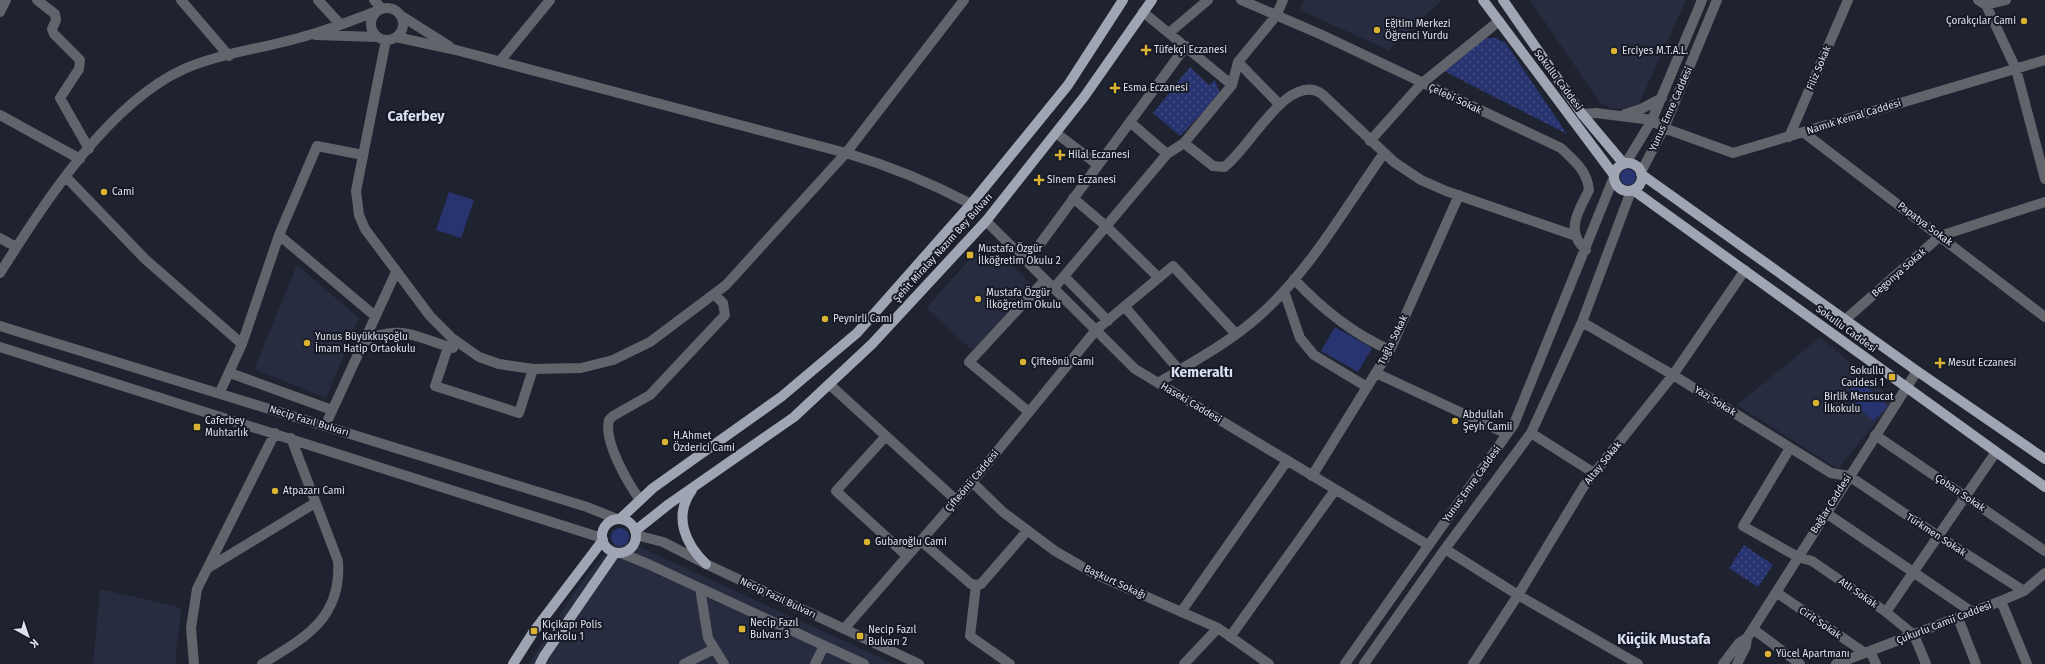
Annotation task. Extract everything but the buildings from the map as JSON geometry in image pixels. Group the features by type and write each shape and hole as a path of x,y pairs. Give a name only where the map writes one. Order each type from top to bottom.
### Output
{"main road":[{"name":"Şehit Miralay Nazım Bey Bulvarı","path":"619,519 653,488 781,397 857,334 971,204 1068,85 1123,0"},
{"name":"Şehit Miralay Nazım Bey Bulvarı","path":"636,533 696,485 794,417 872,344 986,221 1084,97 1152,0"},
{"name":"Sokullu Caddesi","path":"1483,0 1614,176"},
{"name":"Sokullu Caddesi","path":"1503,0 1582,114 1625,164"},
{"path":"1625,164 1635,165 1641,173 1640,182 1632,190 1620,189 1615,184 1614,176 1616,169 1625,164"},
{"name":"Sokullu Caddesi","path":"1641,173 1917,371 2044,457"},
{"name":"Sokullu Caddesi","path":"1632,190 2045,487"},
{"path":"696,485 686,500 682,523 688,542 706,564"},
{"path":"513,664 534,631 602,539 604,528 608,524 619,519 628,522 636,533 634,545 630,549 618,553 544,656 540,664"},
{"path":"602,539 606,548 618,553"}],"street":[{"path":"0,12 6,0"},
{"path":"37,0 55,14 56,20 52,29 54,34 80,60 79,69 60,98 89,149"},
{"path":"181,0 229,56"},
{"path":"318,0 340,24"},
{"path":"374,0 383,7 396,11 456,50"},
{"path":"500,61 550,0"},
{"path":"364,342 379,334 401,332 417,335 448,347 470,352 499,364 533,369 581,368 608,362 626,355 650,342 726,285 752,258 846,153 964,0"},
{"path":"1170,33 1208,0"},
{"name":"Çelebi Sokak","path":"1241,0 1322,35 1421,84 1561,148 1581,167 1586,177 1589,190 1575,219 1576,236"},
{"path":"1054,288 1167,154 1184,143 1232,85 1238,62 1276,16 1284,0"},
{"name":"Yunus Emre Caddesi","path":"1625,164 1652,120 1702,0"},
{"name":"Yunus Emre Caddesi","path":"1641,173 1664,128 1717,0"},
{"name":"Filiz Sokak","path":"1790,137 1848,0"},
{"path":"2006,0 1982,2 2016,68 2045,179"},
{"path":"0,273 36,217 80,159 121,114 156,85 191,66 310,35 383,7"},
{"path":"383,7 374,14 370,24 373,33 386,38"},
{"path":"1143,12 1232,85"},
{"path":"400,15 403,24 402,29 386,38 356,191 359,215 369,236 396,272 442,328 470,352"},
{"path":"1370,141 1421,84 1499,21"},
{"path":"310,35 386,38 456,50 500,61 846,153 912,176 971,204"},
{"path":"1040,244 1186,46"},
{"name":"Namık Kemal Caddesi","path":"1652,120 1664,128 1733,153 2045,60"},
{"path":"1238,62 1280,104"},
{"path":"1184,143 1213,166 1224,167 1280,104 1298,90 1311,89 1317,91 1370,141 1407,172 1421,180 1459,195 1576,236 1586,250"},
{"path":"1620,116 1641,109 1662,98"},
{"path":"1582,114 1596,113 1652,120"},
{"path":"0,115 80,159"},
{"path":"1130,122 1167,154"},
{"name":"Papatya Sokak","path":"1804,132 2044,316"},
{"path":"1056,133 1098,165"},
{"path":"220,392 242,344 279,235 318,146 363,155"},
{"path":"1158,383 1236,334 1258,317 1284,291 1294,280 1384,153"},
{"name":"Yunus Emre Caddesi","path":"1346,664 1514,424 1586,250 1614,176"},
{"path":"66,177 145,259 242,344"},
{"name":"Yunus Emre Caddesi","path":"1364,664 1445,549 1531,434 1582,322 1632,190"},
{"name":"Tuğla Sokak","path":"1312,476 1390,350 1459,195"},
{"path":"1073,198 1106,226 1159,278"},
{"name":"Begonya Sokak","path":"1846,319 1940,236 2045,202"},
{"name":"Haseki Caddesi","path":"986,221 1135,369 1428,545"},
{"path":"279,235 375,316"},
{"path":"0,238 16,247"},
{"name":"Çifteönü Caddesi","path":"844,629 972,482 1096,330 1173,266 1236,334"},
{"name":"Altay Sokak","path":"1473,664 1518,595 1584,486 1673,375 1745,270"},
{"path":"325,426 396,272"},
{"path":"1064,276 1108,321"},
{"path":"1029,412 969,362 1045,280"},
{"path":"1294,280 1334,317 1367,339 1390,350"},
{"path":"1284,291 1300,338 1314,355 1367,387"},
{"path":"640,500 619,464 611,440 609,420 613,416 650,395 725,315 723,303 714,294"},
{"path":"1125,307 1179,370"},
{"name":"Yazı Sokak","path":"1582,322 1673,375 1831,473 1849,476"},
{"name":"Necip Fazıl Bulvarı","path":"0,326 220,392 588,507 619,519"},
{"path":"0,347 291,438 602,539"},
{"path":"448,347 435,386 519,413 533,369"},
{"name":"Bağlar Caddesi","path":"1723,664 1739,643 1747,638 1753,629 1917,371"},
{"path":"230,373 332,410"},
{"path":"1376,373 1508,434"},
{"path":"829,384 956,500"},
{"path":"194,664 191,639 192,615 197,589 275,433"},
{"path":"1531,434 1594,473"},
{"name":"Çoban Sokak","path":"1875,435 2045,551"},
{"path":"886,436 836,491 907,556"},
{"path":"262,664 313,630 325,616 334,598 338,579 338,561 291,438"},
{"name":"Atlı Sokak","path":"1790,448 1743,526 1798,557 1812,561 1886,612 1914,635"},
{"path":"1886,612 1996,452"},
{"path":"1181,612 1287,461"},
{"name":"Türkmen Sokak","path":"1849,476 1938,536 2024,591"},
{"name":"Başkurt Sokağı","path":"972,482 1003,512 1055,551 1095,574 1218,628 1269,664"},
{"path":"1230,637 1335,490"},
{"path":"207,568 315,503"},
{"path":"1826,513 1972,612"},
{"path":"921,541 971,584 976,585 983,582 1027,531"},
{"name":"Necip Fazıl Bulvarı","path":"636,533 663,542 706,564 919,664"},
{"path":"1445,549 1518,595 1638,664"},
{"path":"618,553 648,564 864,664"},
{"name":"Çukurlu Camii Caddesi","path":"1836,664 2001,601 2024,591 2044,575"},
{"path":"976,585 970,636 1010,664"},
{"path":"700,588 708,638 724,664"},
{"name":"Cirit Sokak","path":"1776,592 1868,652"},
{"path":"2001,601 2027,664"},
{"path":"1958,618 1976,664"},
{"path":"1184,664 1218,628"},
{"path":"1753,629 1800,664"},
{"path":"1914,635 1926,664"},
{"name":"Bağlar Caddesi","path":"1737,664 1746,646 1747,638"},
{"path":"815,664 824,646"},
{"path":"684,664 714,649"},
{"path":"1868,652 1876,664"}],"shaded area":[{"name":"Eğitim Merkezi Öğrenci Yurdu","path":"1304,0 1442,0 1388,50 1300,10"},
{"name":"Erciyes M.T.A.L.","path":"1530,0 1686,0 1638,106 1618,109 1611,108 1600,103"},
{"path":"1486,38 1495,38 1505,42 1567,134 1444,71"},
{"path":"1190,67 1209,85 1215,80 1220,94 1180,136 1153,113"},
{"path":"1628,169 1635,174 1636,177 1631,184 1628,185 1621,180 1620,177 1625,170"},
{"path":"449,192 474,200 461,238 436,230"},
{"name":"Mustafa Özgür İlköğretim Okulu","path":"987,240 1030,283 1030,290 978,348 970,348 926,308"},
{"name":"Yunus Büyükkuşoğlu İmam Hatip Ortaokulu","path":"297,265 359,318 326,398 254,369"},
{"path":"1335,327 1372,348 1358,372 1321,351"},
{"name":"Birlik Mensucat İlkokulu","path":"1820,337 1894,400 1838,469 1737,405"},
{"path":"1859,380 1888,406 1873,421 1845,395"},
{"path":"616,528 624,528 629,533 627,544 624,546 616,546 611,541 611,533"},
{"path":"618,537 894,664 529,664 577,588"},
{"path":"1744,545 1773,565 1758,587 1729,568"},
{"path":"100,589 182,608 176,650 176,664 93,664"}],"place":[{"name":"Çorakçılar Cami","path":"2024,21"},
{"name":"Eğitim Merkezi Öğrenci Yurdu","path":"1377,30"},
{"name":"Tüfekçi Eczanesi","path":"1146,50"},
{"name":"Erciyes M.T.A.L.","path":"1614,51"},
{"name":"Esma Eczanesi","path":"1115,88"},
{"name":"Hilal Eczanesi","path":"1060,155"},
{"name":"Sinem Eczanesi","path":"1039,180"},
{"name":"Cami","path":"104,192"},
{"name":"Mustafa Özgür İlköğretim Okulu 2","path":"970,255"},
{"name":"Mustafa Özgür İlköğretim Okulu","path":"978,299"},
{"name":"Peynirli Cami","path":"825,319"},
{"name":"Yunus Büyükkuşoğlu İmam Hatip Ortaokulu","path":"307,343"},
{"name":"Çifteönü Cami","path":"1023,362"},
{"name":"Mesut Eczanesi","path":"1940,363"},
{"name":"Sokullu Caddesi 1","path":"1892,377"},
{"name":"Birlik Mensucat İlkokulu","path":"1816,403"},
{"name":"Abdullah Şeyh Camii","path":"1455,421"},
{"name":"Caferbey Muhtarlık","path":"197,427"},
{"name":"H.Ahmet Özderici Cami","path":"665,442"},
{"name":"Atpazarı Cami","path":"275,491"},
{"name":"Gubaroğlu Cami","path":"867,542"},
{"name":"Necip Fazıl Bulvarı 3","path":"742,629"},
{"name":"Kiçikapı Polis Karkolu 1","path":"534,631"},
{"name":"Necip Fazıl Bulvarı 2","path":"860,636"},
{"name":"Yücel Apartmanı","path":"1768,654"}],"district":[{"name":"Caferbey","path":"416,116"},
{"name":"Kemeraltı","path":"1202,372"},
{"name":"Küçük Mustafa","path":"1664,639"}]}
